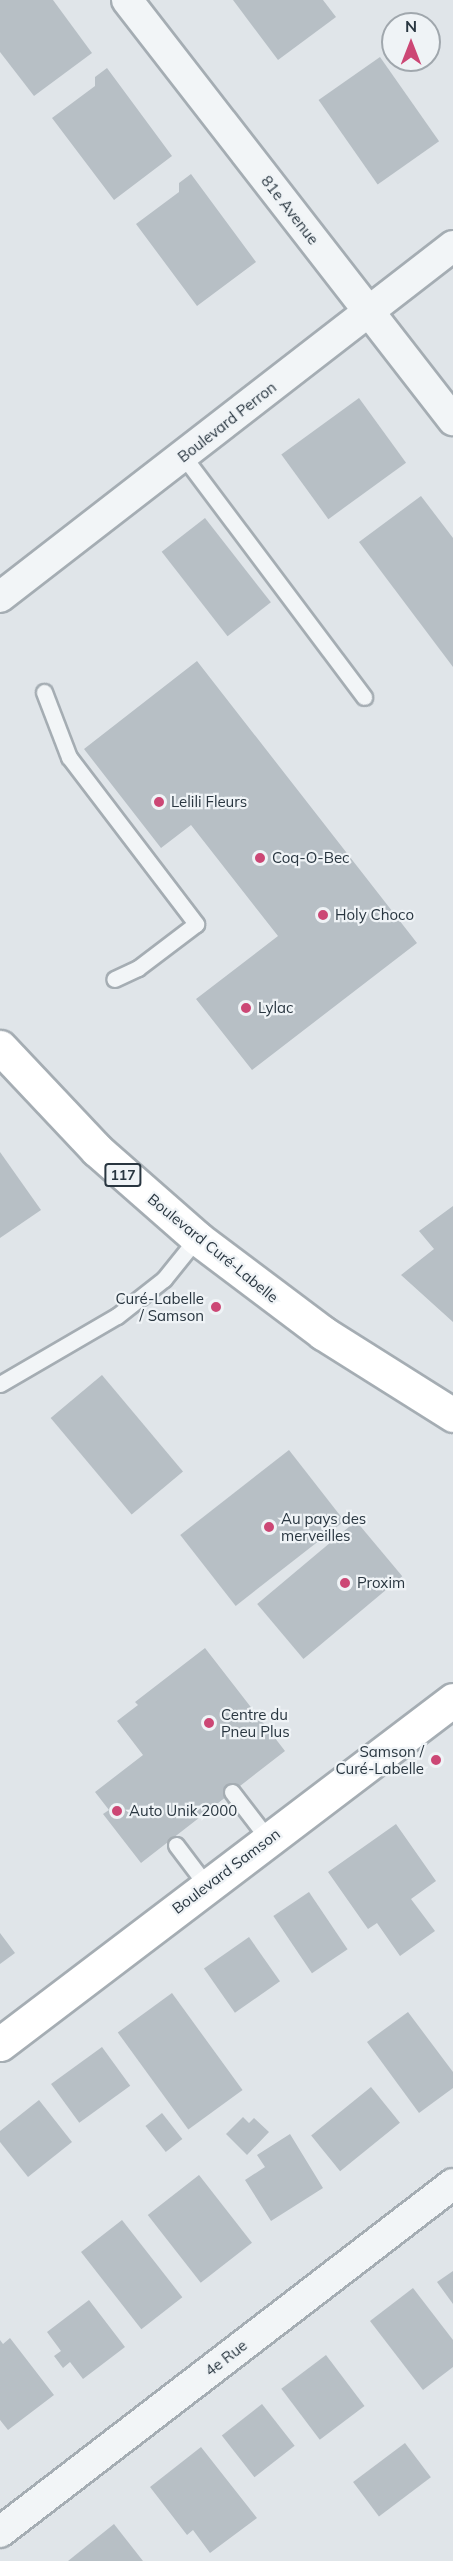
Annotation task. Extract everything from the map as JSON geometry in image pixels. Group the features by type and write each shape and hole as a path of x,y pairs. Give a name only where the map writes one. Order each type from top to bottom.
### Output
{"main road":[{"name":"Boulevard Curé-Labelle","path":"0,1047 97,1150 197,1238 323,1333 453,1415"},
{"path":"419,1394 453,1435"},
{"name":"Boulevard Samson","path":"0,2044 453,1700"}],"street":[{"name":"81e Avenue","path":"127,0 453,420"},
{"name":"Boulevard Perron","path":"0,597 184,457 453,246"},
{"name":"4e Rue","path":"0,2532 453,2184"}],"lane":[{"path":"184,457 364,698"},
{"path":"44,692 69,757 196,924 138,968 114,979"},
{"path":"0,1384 117,1316 164,1279 197,1238"},
{"path":"232,1792 268,1839"},
{"path":"176,1845 207,1886"}],"building":[{"path":"0,0 53,0 92,53 34,96 0,52"},
{"path":"233,0 323,0 336,17 278,60"},
{"path":"380,57 381,72 391,72 439,141 378,184 319,100"},
{"path":"107,68 172,156 114,200 52,118 95,86 95,77"},
{"path":"191,174 256,262 197,306 136,224 179,192 179,183"},
{"path":"359,398 406,463 328,519 281,454"},
{"path":"421,496 453,538 453,667 359,542"},
{"path":"205,518 271,602 228,636 162,552"},
{"path":"197,661 417,943 252,1070 196,999 278,936 191,825 161,848 84,749"},
{"path":"0,1152 41,1210 0,1238"},
{"path":"453,1206 453,1322 401,1275 434,1249 419,1231"},
{"path":"102,1375 183,1472 132,1515 51,1418"},
{"path":"289,1450 344,1521 236,1606 180,1535"},
{"path":"356,1521 402,1576 303,1659 257,1604"},
{"path":"205,1648 285,1751 141,1863 103,1814 109,1810 95,1792 143,1755 117,1721 138,1705 135,1702"},
{"path":"396,1824 436,1881 411,1899 435,1931 400,1956 377,1923 368,1929 328,1872"},
{"path":"309,1892 348,1949 312,1973 273,1916"},
{"path":"0,1933 15,1953 0,1964"},
{"path":"249,1937 280,1981 235,2013 204,1969"},
{"path":"172,1993 243,2090 188,2129 118,2032"},
{"path":"408,2012 453,2072 453,2088 419,2113 367,2042"},
{"path":"102,2047 130,2086 79,2123 51,2084"},
{"path":"371,2087 400,2123 340,2171 311,2135"},
{"path":"39,2100 72,2142 28,2177 0,2142 0,2131"},
{"path":"162,2113 182,2139 166,2152 145,2126"},
{"path":"243,2117 249,2123 254,2118 269,2132 247,2155 226,2134"},
{"path":"290,2134 323,2188 271,2221 245,2180 265,2167 257,2155"},
{"path":"199,2175 252,2243 201,2283 148,2215"},
{"path":"122,2220 182,2297 141,2329 81,2252"},
{"path":"453,2271 453,2304 437,2282"},
{"path":"413,2288 453,2340 453,2367 423,2390 370,2321"},
{"path":"89,2300 125,2347 83,2379 70,2362 63,2368 54,2356 61,2351 47,2332"},
{"path":"10,2338 54,2395 8,2430 0,2420 0,2340 3,2344"},
{"path":"326,2355 365,2406 320,2440 281,2389"},
{"path":"262,2404 295,2446 254,2477 222,2435"},
{"path":"405,2443 431,2477 379,2516 353,2482"},
{"path":"201,2447 257,2518 210,2553 193,2530 187,2535 150,2487"},
{"path":"114,2524 143,2561 68,2561"}],"place":[{"name":"Lelili Fleurs","path":"159,802"},
{"name":"Coq-O-Bec","path":"260,858"},
{"name":"Holy Choco","path":"323,915"},
{"name":"Lylac","path":"246,1008"},
{"name":"Curé-Labelle / Samson","path":"216,1307"},
{"name":"Au pays des merveilles","path":"269,1527"},
{"name":"Proxim","path":"345,1583"},
{"name":"Centre du Pneu Plus","path":"209,1723"},
{"name":"Samson / Curé-Labelle","path":"436,1760"},
{"name":"Auto Unik 2000","path":"117,1811"}]}
